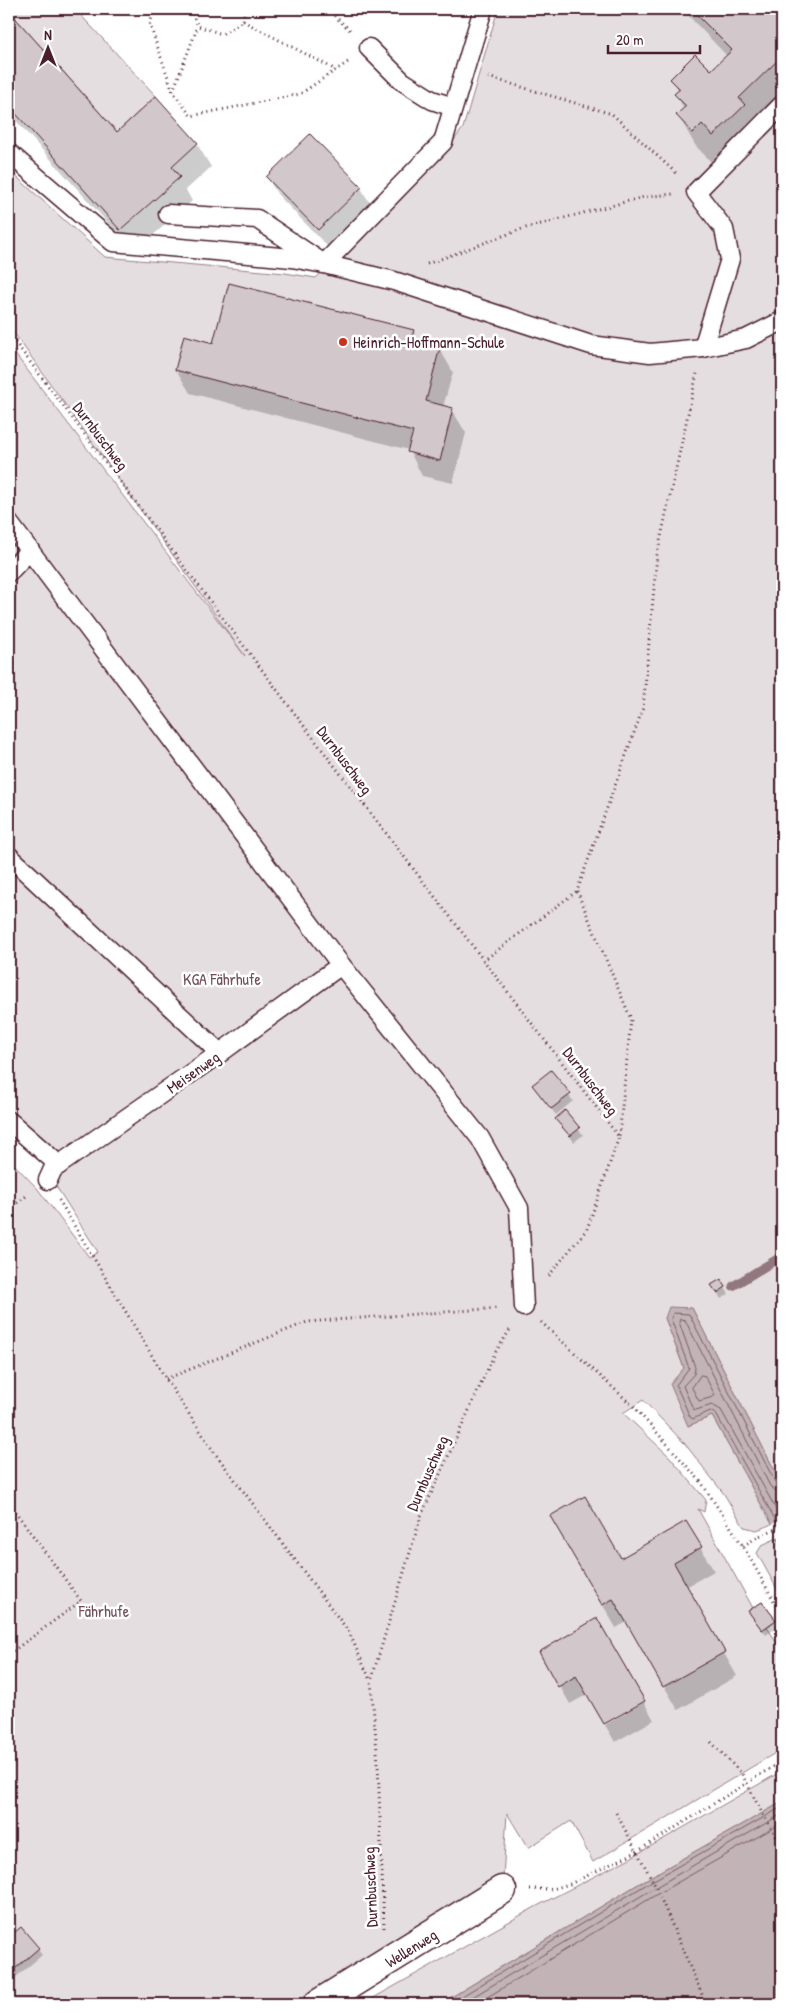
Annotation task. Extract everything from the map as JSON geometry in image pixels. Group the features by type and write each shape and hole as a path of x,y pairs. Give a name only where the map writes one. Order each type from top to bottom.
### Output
{"street":[{"name":"Wellenweg","path":"318,2004 386,1964 502,1890"}],"lane":[{"path":"324,264 443,142 483,9"},
{"path":"370,48 402,81 432,100 453,107"},
{"path":"703,348 730,259 724,229 696,192 782,105"},
{"path":"9,153 113,242 292,258 324,264 394,281 591,345 650,353 703,348 746,339 782,321"},
{"path":"168,214 257,219 324,264"},
{"path":"9,523 342,966 480,1138 518,1208 524,1307"},
{"path":"9,572 30,550"},
{"path":"9,856 220,1054"},
{"name":"Meisenweg","path":"48,1180 53,1169 220,1054 342,966"},
{"path":"9,1121 59,1165"}],"path":[{"path":"154,9 150,25 173,92 190,116 300,94 370,48 327,9"},
{"path":"173,92 198,26 190,9"},
{"path":"198,26 222,34 243,21 245,9"},
{"path":"243,21 336,70"},
{"path":"464,69 612,114 696,192"},
{"path":"394,281 421,267 522,229 644,197 696,192"},
{"name":"Durnbuschweg","path":"9,334 483,961 619,1137 587,1230 524,1307 495,1353 421,1516 371,1681 378,1763 386,1964"},
{"path":"483,961 577,891 643,708 657,555 703,348"},
{"path":"577,891 631,1019 619,1137"},
{"path":"48,1180 166,1378 214,1452 349,1632 371,1681"},
{"path":"166,1378 307,1322 524,1307 634,1407 701,1482 743,1546 782,1615"},
{"path":"9,1503 81,1601 9,1654"},
{"path":"743,1546 759,1536 782,1526"},
{"path":"711,1742 742,1774 782,1846"},
{"path":"502,1890 552,1889 570,1884 638,1851 782,1761"},
{"path":"616,1813 655,1885 706,2004"}],"green space":[{"path":"9,9 75,9 156,96 117,132"},
{"path":"498,9 782,9 782,1485 692,1308 665,1318 684,1368 688,1426 712,1416 772,1524 757,1530 744,1527 724,1494 685,1444 643,1400 623,1413 669,1456 706,1500 704,1512 698,1509 753,1608 762,1602 776,1620 767,1627 782,1651 782,1749 593,1862 571,1821 528,1848 507,1813 503,1879 296,2004 9,2004 9,1159 37,1188 89,1257 98,1252 54,1183 53,1169 9,1132 9,346 245,656 9,326 9,170 105,257 285,273 316,278 440,159 463,128"},
{"path":"777,1538 782,1550 782,1598 757,1553 762,1545"},
{"path":"782,1771 782,1802 650,1877 440,2004 369,2004 368,2001 537,1906 632,1857"}],"water":[{"path":"669,1307 692,1308 782,1485 782,1550 772,1524 712,1416 688,1426 670,1384 684,1368 665,1318"},
{"path":"782,1802 782,2004 440,2004 650,1877"}],"pier":[{"path":"782,1520 782,1535 775,1538 770,1525"}],"building":[{"path":"691,9 782,9 782,56 739,98 745,105 713,136 702,124 693,133 676,115 686,106 674,94 680,89 670,79 695,54 711,70 732,50"},
{"path":"9,11 117,132 156,96 198,143 172,167 180,177 120,230 9,106"},
{"path":"310,134 362,187 318,230 266,177"},
{"path":"229,283 414,330 411,340 440,347 426,401 453,408 440,461 407,452 413,432 175,370 184,335 213,343"},
{"path":"551,1070 571,1094 551,1109 532,1085"},
{"path":"565,1110 580,1128 570,1136 555,1119"},
{"path":"721,1279 726,1287 717,1293 711,1285"},
{"path":"585,1496 621,1558 686,1521 702,1547 674,1563 725,1652 663,1687 613,1599 602,1605 550,1516"},
{"path":"762,1602 776,1620 762,1630 748,1611"},
{"path":"597,1618 645,1701 604,1724 576,1676 558,1687 539,1652"},
{"path":"21,1927 39,1948 9,1974 9,1937"}],"waterway":[{"path":"733,1286 782,1256"}],"place":[{"name":"Heinrich-Hoffmann-Schule","path":"343,342"}],"park label":[{"name":"KGA Fährhufe","path":"222,979"},
{"name":"Fährhufe","path":"104,1611"}]}
